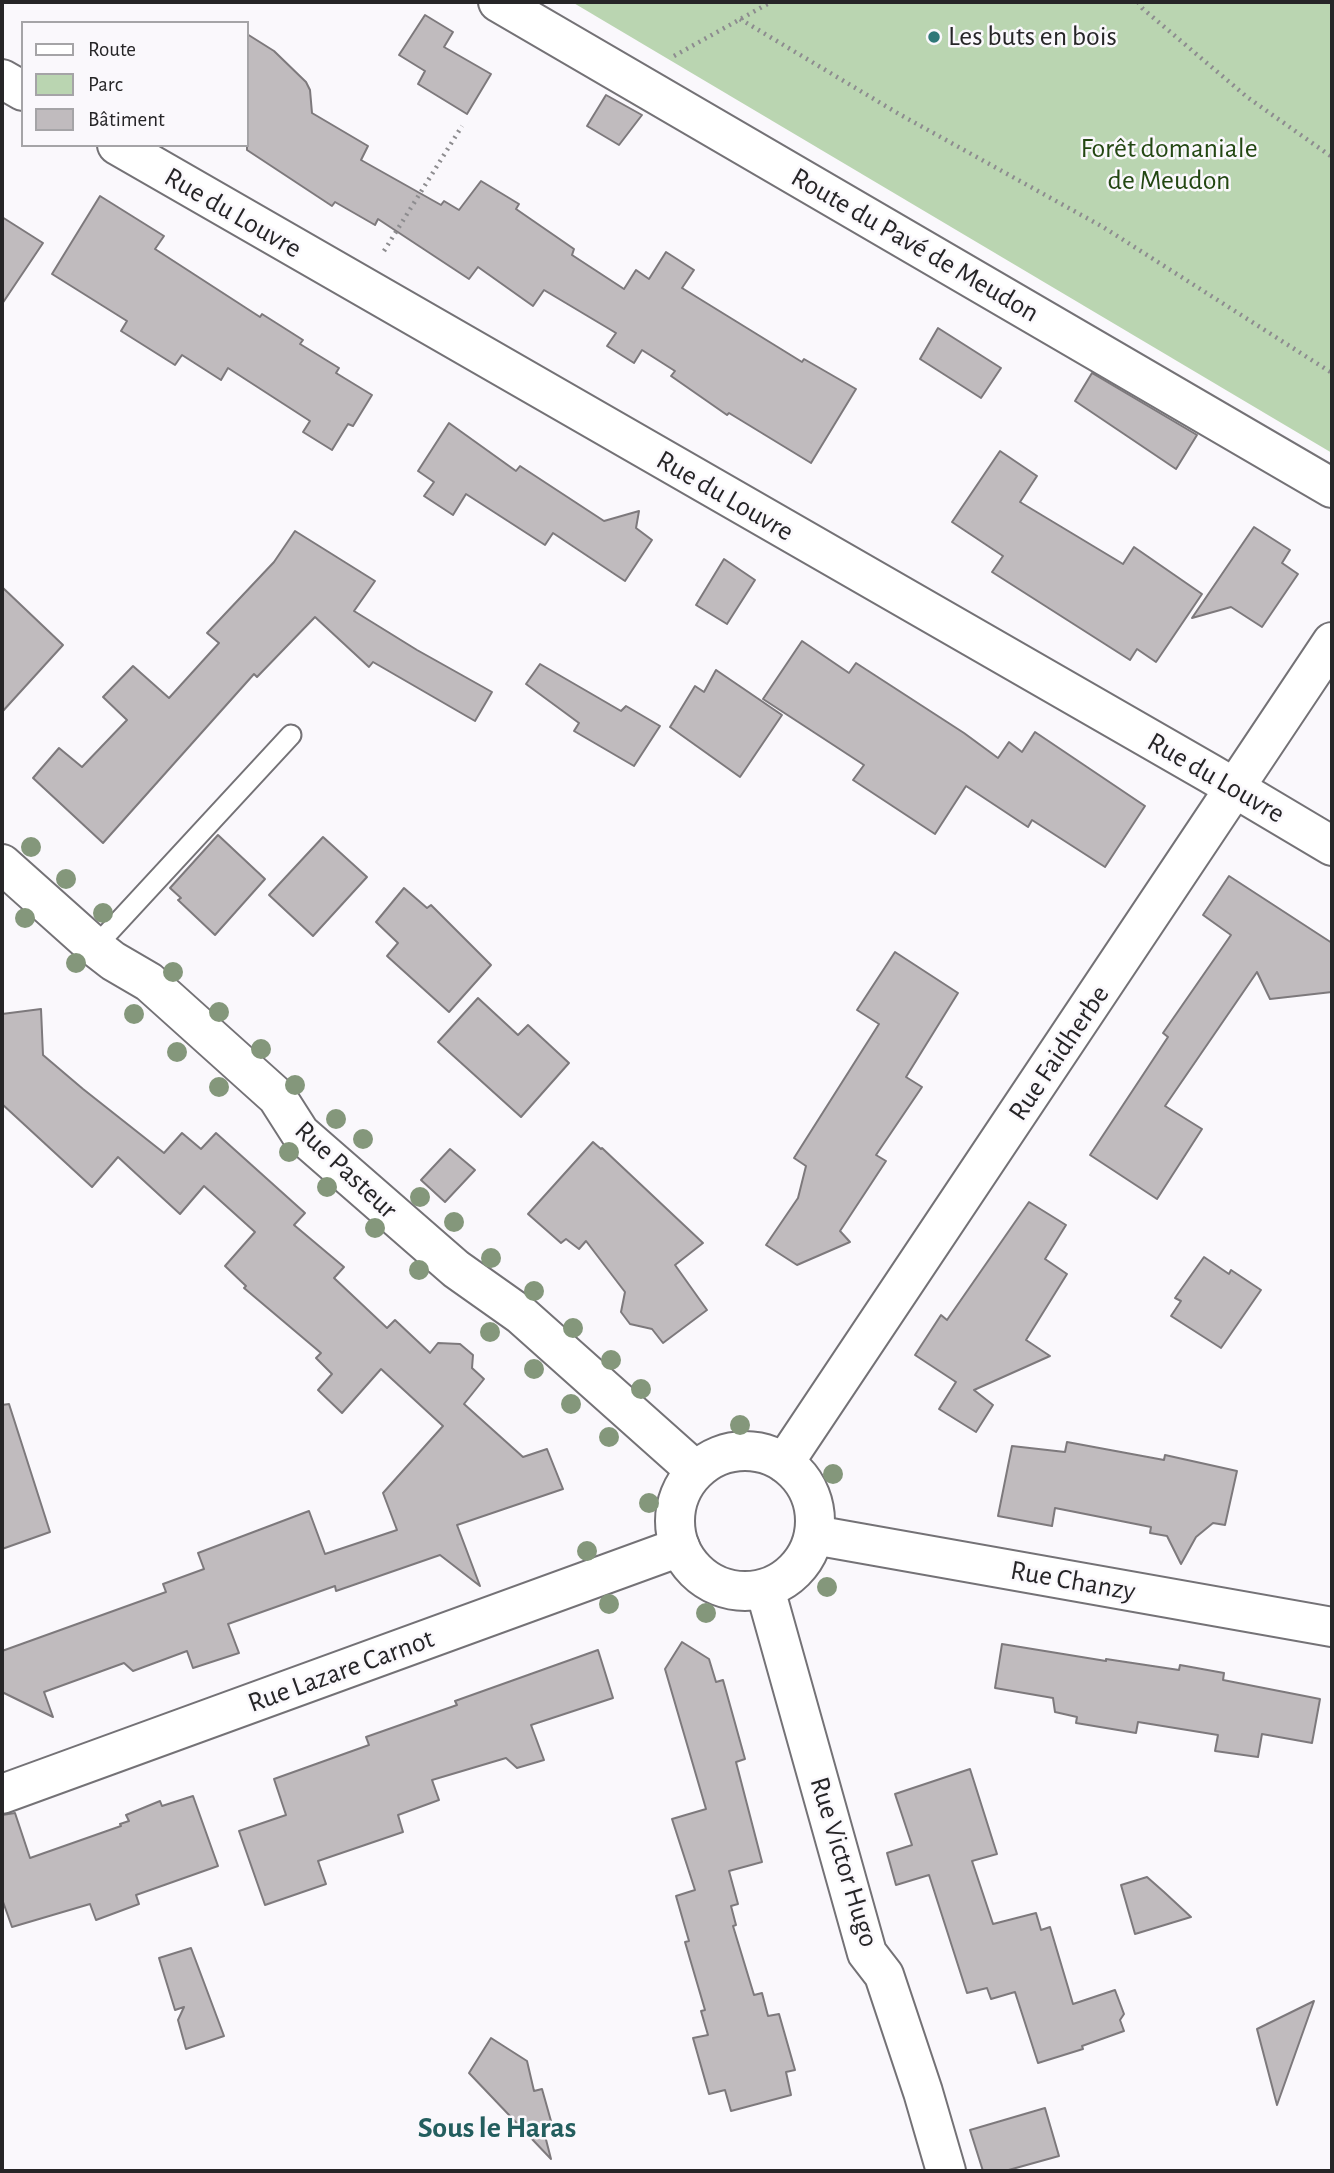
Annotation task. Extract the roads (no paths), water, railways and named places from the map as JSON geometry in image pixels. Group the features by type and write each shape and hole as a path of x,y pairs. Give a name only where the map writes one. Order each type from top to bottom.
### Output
{"street":[{"name":"Route du Pavé de Meudon","path":"498,2 1332,488"},
{"path":"2,79 21,90"},
{"name":"Rue du Louvre","path":"120,147 1332,846"},
{"name":"Rue Faidherbe","path":"784,1463 1332,642"},
{"name":"Rue Pasteur","path":"2,864 113,961 149,982 276,1097 300,1133 456,1269 521,1315 696,1471"},
{"path":"748,1451 767,1454 784,1463 799,1477 810,1494 815,1514 814,1535 808,1553 797,1569 782,1581 765,1589 744,1591 724,1588 705,1579 690,1564 680,1547 675,1526 677,1506 684,1487 696,1471 729,1453 748,1451"},
{"name":"Rue Chanzy","path":"814,1535 1332,1627"},
{"name":"Rue Lazare Carnot","path":"2,1794 680,1547"},
{"name":"Rue Victor Hugo","path":"765,1589 867,1953 884,1975 946,2171"}],"lane":[{"path":"96,947 291,735"}],"place":[{"name":"Les buts en bois","path":"934,37"}],"district":[{"name":"Sous le Haras","path":"497,2128"}],"park label":[{"name":"Forêt domaniale de Meudon","path":"1169,165"}]}
